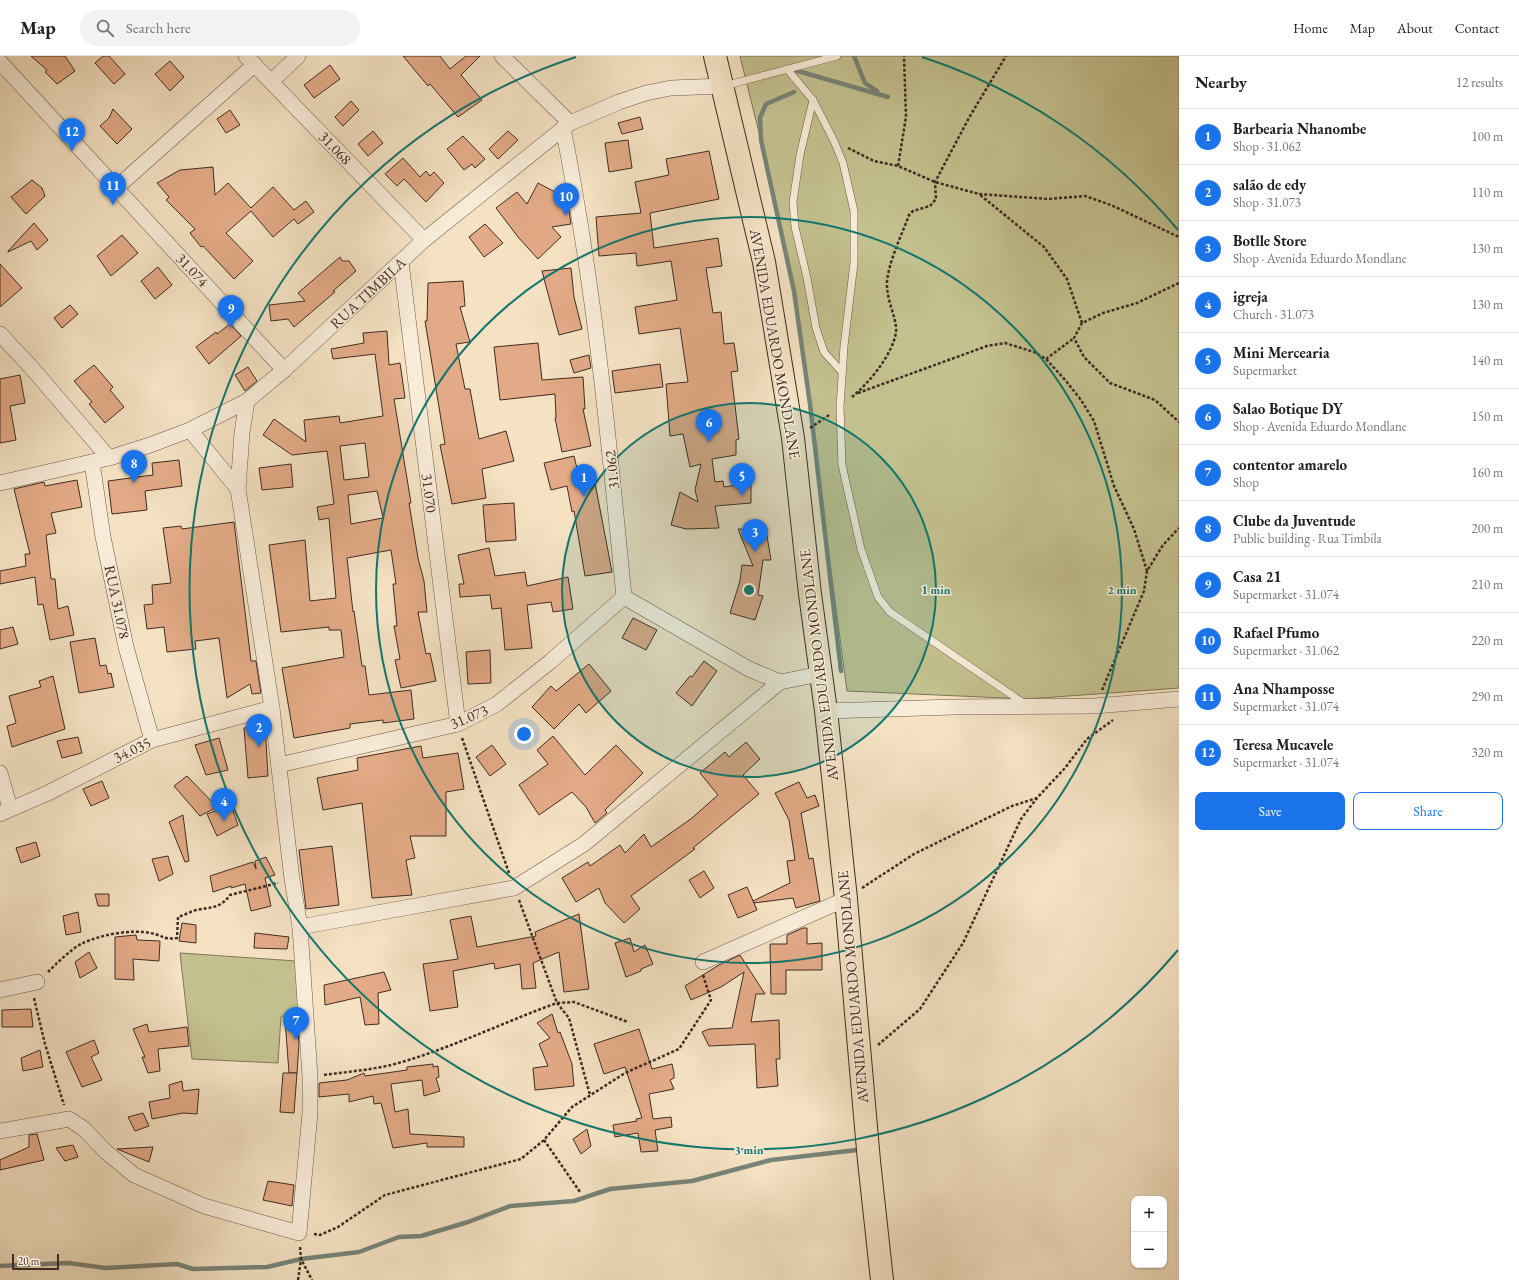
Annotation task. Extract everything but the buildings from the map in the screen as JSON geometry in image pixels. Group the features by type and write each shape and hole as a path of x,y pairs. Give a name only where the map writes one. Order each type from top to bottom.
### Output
{"main road":[{"name":"AVENIDA EDUARDO MONDLANE","path":"715,56 764,262 793,438 820,674 826,711 846,899 869,1161 882,1280"}],"street":[{"path":"272,81 298,56"},
{"path":"502,56 567,126"},
{"path":"116,188 250,60"},
{"name":"31.068","path":"250,60 272,81 424,240"},
{"name":"31.074","path":"0,62 284,370"},
{"name":"RUA TIMBILA","path":"0,483 109,458 150,446 190,430 247,401 284,370 424,240 567,126 619,102 646,93 671,88 723,86"},
{"name":"31.062","path":"567,126 604,390 624,597"},
{"name":"31.070","path":"401,262 458,724"},
{"path":"0,334 30,366 109,458"},
{"path":"0,1131 69,1118 84,1129 106,1152 134,1175 204,1206 299,1233 310,1113 310,1077 300,927 292,879 280,765 272,708 238,489 242,433 247,401"},
{"path":"190,430 238,489"},
{"name":"RUA 31.078","path":"92,462 103,536 126,647 152,740"},
{"path":"624,597 749,669 780,682"},
{"name":"31.073","path":"280,765 458,724 498,704 551,661 624,597"},
{"path":"300,927 514,888 584,844 780,682 820,674"},
{"path":"826,711 1026,706 1095,706 1179,699"},
{"name":"34.035","path":"5,811 48,793 152,740 272,708"},
{"path":"0,773 5,811"},
{"path":"703,962 846,899"},
{"path":"0,990 37,982"}],"lane":[{"path":"723,86 837,56"},
{"path":"787,69 813,100 834,141 843,164 854,210 854,263 842,372 840,406 842,465 861,549 878,597 890,612 1026,706"},
{"path":"813,100 800,155 793,202 795,227 807,278 816,328 824,352 842,372"}],"path":[{"path":"898,166 906,117 904,56"},
{"path":"822,420 856,393 878,369 890,349 896,331 886,294 893,254 909,215 913,211 930,206 936,199 935,182 970,116 1006,56"},
{"path":"834,141 874,161 898,166 935,182 979,194 1048,199 1085,196 1111,205 1179,237"},
{"path":"979,194 1044,247 1067,279 1082,323"},
{"path":"1046,359 1074,338 1082,323 1103,313 1137,303 1179,284"},
{"path":"1074,338 1084,357 1110,382 1155,400 1179,422"},
{"path":"856,393 987,346 1005,343 1034,352 1046,359 1066,381 1094,421 1114,486 1136,536 1147,571"},
{"path":"1095,706 1134,618 1144,591 1147,571 1163,545 1179,528"},
{"path":"860,1059 920,1010 963,943 1022,819 1037,798 1065,768 1087,739 1115,718"},
{"path":"846,899 914,854 1012,806 1037,798"},
{"path":"69,1118 38,1017 34,997 37,982 81,945 104,936 122,932 150,933 166,939 177,938 178,917 197,910 208,910 226,901 230,895 292,879"},
{"path":"298,1280 301,1258 299,1233 320,1235 338,1227 385,1196 515,1162 544,1140 572,1106 625,1073 655,1060 683,1045 711,1000 702,970 703,962"},
{"path":"574,1002 628,1022"},
{"path":"310,1077 390,1065 460,1042 557,1003 569,1018 590,1095"},
{"path":"544,1140 580,1192"},
{"path":"301,1258 312,1280"}],"shaded area":[{"path":"740,56 1179,56 1179,688 1027,699 847,691 794,294 767,165"},
{"path":"180,953 296,961 299,1009 281,1017 278,1063 192,1059"}],"waterway":[{"path":"854,56 865,83 877,91"},
{"path":"791,69 888,97"},
{"path":"794,92 766,104 760,118 761,140 794,291 810,404 841,671"},
{"path":"0,1266 68,1263 106,1268 177,1264 193,1269 267,1267 301,1259 359,1252 399,1237 421,1236 468,1222 510,1206 574,1201 610,1189 692,1181 771,1160 857,1150"}],"place":[{"name":"Teresa Mucavele","path":"72,151"},
{"name":"Ana Nhamposse","path":"113,205"},
{"name":"Rafael Pfumo","path":"566,216"},
{"name":"Casa 21","path":"231,328"},
{"name":"Salao Botique DY","path":"709,442"},
{"name":"Clube da Juventude","path":"134,483"},
{"name":"Mini Mercearia","path":"742,496"},
{"name":"Barbearia Nhanombe","path":"584,497"},
{"name":"Botlle Store","path":"755,552"},
{"name":"salão de edy","path":"259,747"},
{"name":"igreja","path":"224,821"},
{"name":"contentor amarelo","path":"296,1040"}]}
